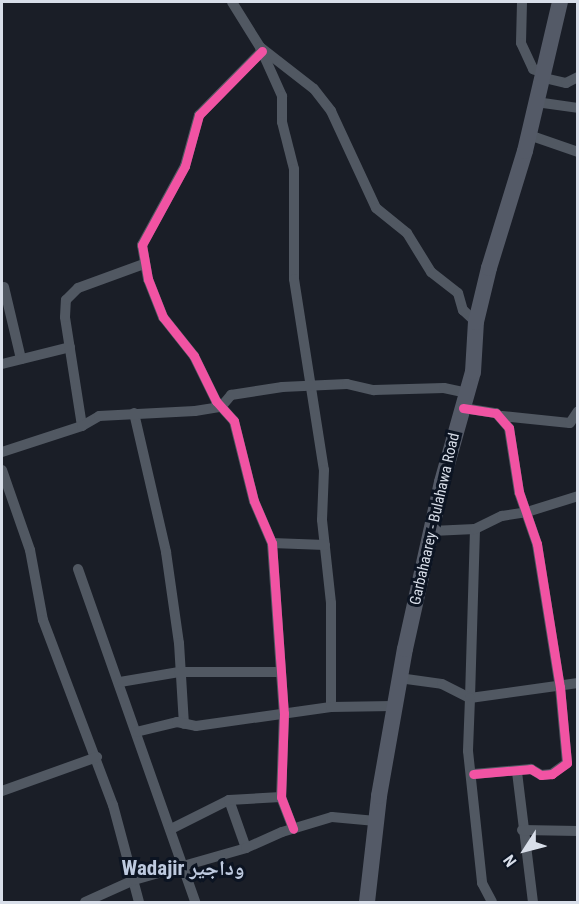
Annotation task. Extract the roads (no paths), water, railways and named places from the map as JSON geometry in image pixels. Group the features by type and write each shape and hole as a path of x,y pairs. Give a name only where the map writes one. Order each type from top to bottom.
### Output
{"main road":[{"name":"Garbahaarey - Bulahawa Road","path":"367,903 376,821 393,706 432,531 476,355 476,322 529,135 541,74 560,2"}],"street":[{"path":"232,2 261,49 282,96 282,122 293,160 294,279 313,386 324,470 325,545 332,627 331,707"},
{"path":"522,2 521,43 533,69 566,83 578,77"},
{"path":"261,49 199,115 185,166 142,245 144,264 163,317 194,356 221,406 237,429 254,501 272,543 284,713 281,797 293,829"},
{"path":"261,49 323,100 335,117 361,182 376,208 407,233 431,272 458,293 463,310 476,322"},
{"path":"536,102 578,108"},
{"path":"529,135 578,152"},
{"path":"82,426 65,317 69,295 144,264"},
{"path":"4,287 21,359"},
{"path":"2,364 70,347"},
{"path":"2,452 82,426 99,416 134,413 151,416 221,406 231,395 313,386 348,384 407,392 444,388 502,416 570,423 578,411"},
{"path":"134,413 166,552 179,643 179,672 184,723"},
{"path":"473,774 531,769 541,775 552,774 567,763 560,687 537,544 519,492 511,436 502,416"},
{"path":"2,470 30,550 43,620 97,757 139,903"},
{"path":"432,531 475,529 502,516 527,513 578,496"},
{"path":"475,529 468,737 482,883 492,903"},
{"path":"272,543 325,545"},
{"path":"78,569 120,682 171,829 180,865 195,903"},
{"path":"120,682 179,672 280,672"},
{"path":"399,678 441,684 470,698 578,683"},
{"path":"136,732 168,723 196,726 331,707 393,706"},
{"path":"2,791 97,757"},
{"path":"517,772 522,830 533,903"},
{"path":"171,829 229,800 281,797"},
{"path":"229,800 246,848"},
{"path":"85,903 134,880 246,848 293,829 333,817 376,821"},
{"path":"522,830 578,831"}],"district":[{"name":"Wadajir وداجير","path":"183,868"}]}
